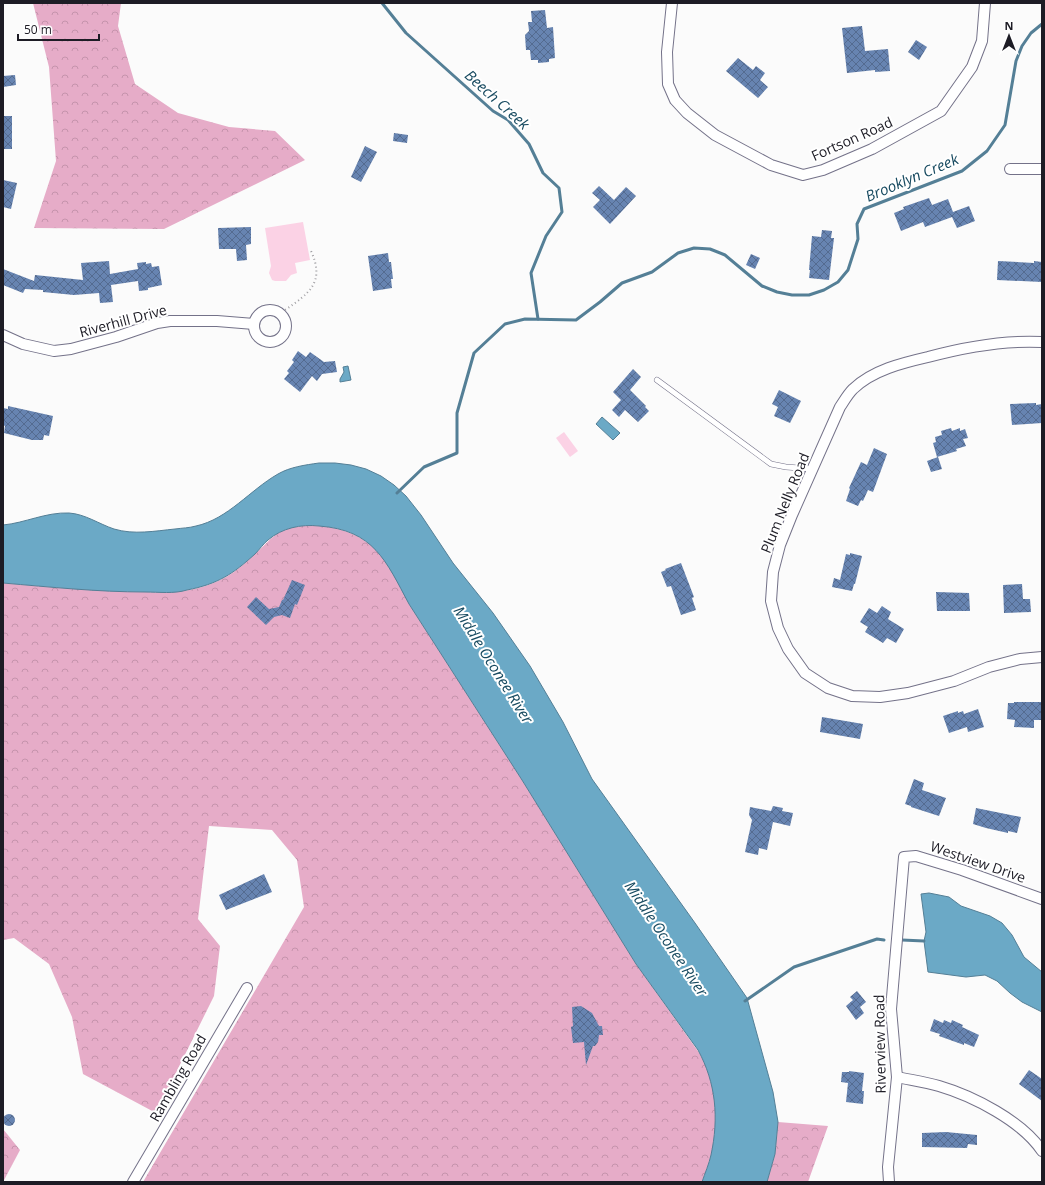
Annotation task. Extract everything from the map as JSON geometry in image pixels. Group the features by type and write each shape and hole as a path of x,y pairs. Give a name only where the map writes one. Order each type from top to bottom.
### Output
{"street":[{"name":"Fortson Road","path":"672,3 667,52 667,78 675,100 687,113 715,135 771,165 803,175 823,170 872,149 941,111 972,67 982,41 985,3"},
{"path":"1010,169 1042,169"},
{"name":"Riverhill Drive","path":"3,335 23,344 54,351 71,349 116,337 157,323 170,321 216,321 254,324"},
{"name":"Plum Nelly Road","path":"1042,342 1024,341 982,344 898,364 870,377 852,390 840,407 780,545 773,572 771,597 778,628 788,649 805,673 828,688 852,696 880,697 908,693 954,682 989,667 1020,659 1042,657"},
{"name":"Westview Drive","path":"904,858 916,856 962,870 1042,899"},
{"name":"Riverview Road","path":"889,1182 888,1167 897,1077 891,1009 904,858"},
{"name":"Rambling Road","path":"133,1182 247,988"},
{"path":"897,1077 939,1086 967,1096 997,1112 1020,1128 1042,1151"}],"lane":[{"path":"657,380 772,464 786,467 813,469"}],"path":[{"path":"285,310 306,295 315,282 317,276 316,265 311,250"}],"green space":[{"path":"33,3 121,3 118,26 135,84 178,113 229,127 275,131 305,160 164,229 34,228 56,161 49,67"},
{"path":"312,525 339,529 361,538 371,545 388,564 409,604 522,780 636,964 700,1054 710,1078 716,1117 714,1143 702,1182 143,1182 304,907 297,860 272,830 209,826 198,919 220,946 214,996 156,1113 83,1074 72,1017 49,964 14,938 3,940 3,583 151,592 192,589 218,581 234,572 270,539 280,532 300,526"},
{"path":"778,1122 828,1126 808,1182 767,1182 775,1154"},
{"path":"3,1129 20,1150 3,1182"}],"shaded area":[{"path":"303,222 310,260 295,263 297,273 291,275 286,281 272,280 269,273 271,266 265,228"},
{"path":"564,432 578,451 570,457 556,438"}],"water":[{"path":"348,366 351,380 340,382 344,372 343,367"},
{"path":"602,417 620,433 613,440 596,424"},
{"name":"Middle Oconee River","path":"319,463 351,465 366,469 381,476 406,496 421,515 453,563 493,613 530,666 563,722 592,779 747,998 773,1092 778,1122 775,1154 767,1182 702,1182 711,1155 715,1128 715,1114 709,1075 698,1050 636,964 522,780 409,604 385,561 366,541 353,534 338,529 319,526 299,526 279,532 273,536 255,554 232,573 208,585 177,592 110,591 3,583 3,525 52,514 69,513 86,517 114,529 129,532 193,527 208,522 229,511 278,474 298,467"},
{"path":"929,893 949,897 961,906 990,916 1002,923 1012,935 1024,957 1042,972 1042,1012 1022,1002 997,981 985,975 966,977 928,972 924,941 926,932 921,894"}],"building":[{"path":"545,10 547,28 553,27 555,58 549,59 549,62 538,63 538,60 531,60 530,50 526,50 525,35 529,31 528,22 532,22 531,11"},
{"path":"862,26 865,51 888,49 890,71 875,72 875,70 847,73 842,28"},
{"path":"916,40 927,47 919,60 908,52"},
{"path":"738,58 753,70 756,66 765,73 760,80 768,87 758,98 726,71"},
{"path":"15,75 16,85 3,87 3,76"},
{"path":"3,116 12,116 12,149 3,149"},
{"path":"394,133 408,135 407,143 393,141"},
{"path":"365,146 377,152 361,182 351,177"},
{"path":"3,180 17,183 11,209 3,207"},
{"path":"599,186 614,200 626,187 636,196 610,224 593,207 600,200 592,193"},
{"path":"929,198 932,205 948,199 953,212 969,206 975,221 957,228 952,217 925,227 923,222 901,231 894,213 904,209 903,207"},
{"path":"251,227 251,244 246,245 247,260 237,261 236,249 219,249 218,228"},
{"path":"822,230 832,231 831,238 834,238 829,280 809,278 812,236 821,237"},
{"path":"388,253 389,262 391,262 393,279 391,279 392,288 373,291 368,256"},
{"path":"751,254 760,258 755,269 746,265"},
{"path":"109,261 110,274 138,269 137,263 146,262 146,264 151,263 152,267 159,266 162,285 148,288 148,290 139,291 138,281 111,285 113,302 100,303 99,293 74,295 25,289 23,293 3,285 3,269 34,281 35,275 83,280 81,263"},
{"path":"998,261 1042,262 1042,282 997,280"},
{"path":"298,351 306,357 310,352 324,362 335,361 337,372 322,374 317,381 312,376 300,392 284,379 289,373 287,371 294,362 292,360"},
{"path":"633,369 641,377 630,390 649,411 638,422 625,410 619,417 612,410 621,400 613,392"},
{"path":"779,390 801,401 790,423 774,416 778,407 772,404"},
{"path":"1036,403 1036,405 1042,404 1042,423 1012,425 1010,404"},
{"path":"8,406 53,416 49,436 44,435 43,440 32,440 4,433 5,426 3,425 3,408 8,409"},
{"path":"951,428 952,431 960,428 960,431 965,429 968,438 963,439 966,446 956,449 957,451 937,457 933,443 936,442 935,437 942,435 941,431"},
{"path":"874,448 887,454 873,492 868,490 863,501 861,500 858,506 846,501 849,488 861,462 867,465"},
{"path":"938,457 942,469 931,472 927,461"},
{"path":"850,553 862,556 852,591 832,587 834,578 840,580 846,554 850,555"},
{"path":"681,563 694,597 692,598 696,610 681,615 671,586 667,587 661,572"},
{"path":"292,580 305,585 297,605 295,604 290,618 282,615 274,617 266,625 247,607 256,597 269,609 279,607"},
{"path":"1022,584 1023,599 1030,599 1031,612 1004,613 1003,585"},
{"path":"936,592 969,593 970,611 937,611"},
{"path":"882,606 891,612 888,619 904,629 896,643 887,638 883,643 865,632 868,627 860,622 869,608 877,613"},
{"path":"1042,702 1042,720 1034,720 1034,728 1014,727 1015,720 1007,719 1008,703"},
{"path":"978,709 984,727 968,732 967,727 949,733 943,716 958,711 958,713 963,711 964,714"},
{"path":"822,717 863,724 860,739 820,732"},
{"path":"914,779 924,783 922,790 946,798 939,816 905,804"},
{"path":"773,806 783,808 782,811 793,813 790,826 773,822 767,850 759,848 758,855 745,852 752,820 749,815 750,807 771,811"},
{"path":"976,808 1021,817 1017,833 1008,831 1008,833 973,824"},
{"path":"264,874 272,892 226,910 219,895"},
{"path":"857,991 866,1002 860,1007 864,1013 856,1020 846,1006 853,1000 850,997"},
{"path":"581,1006 592,1013 599,1026 602,1026 603,1035 599,1035 598,1042 595,1046 593,1046 586,1065 584,1042 573,1043 571,1027 573,1026 572,1007"},
{"path":"934,1019 943,1023 944,1020 951,1023 952,1020 963,1025 962,1027 979,1035 974,1047 939,1036 940,1034 930,1031"},
{"path":"1029,1070 1042,1079 1042,1101 1019,1084"},
{"path":"849,1071 864,1073 862,1091 864,1091 863,1104 846,1102 848,1083 841,1082 842,1072"},
{"path":"7,1114 11,1114 15,1120 11,1126 7,1126 3,1122 3,1118"},
{"path":"946,1132 977,1135 977,1145 968,1144 967,1148 922,1147 922,1133"}],"waterway":[{"name":"Beech Creek","path":"382,3 406,33 493,111 508,120 529,144 543,173 559,188 562,212 546,236 531,273 538,319"},
{"name":"Brooklyn Creek","path":"397,493 424,467 457,453 457,413 474,353 505,324 525,319 576,320 622,283 652,272 678,253 694,248 710,249 725,255 762,286 777,292 792,295 809,295 824,290 838,282 848,270 858,239 857,224 864,209 962,171 987,151 1005,125 1016,61 1022,46 1031,33 1042,24"},
{"path":"745,1001 794,967 877,939 884,940"},
{"path":"902,940 924,941"}]}
